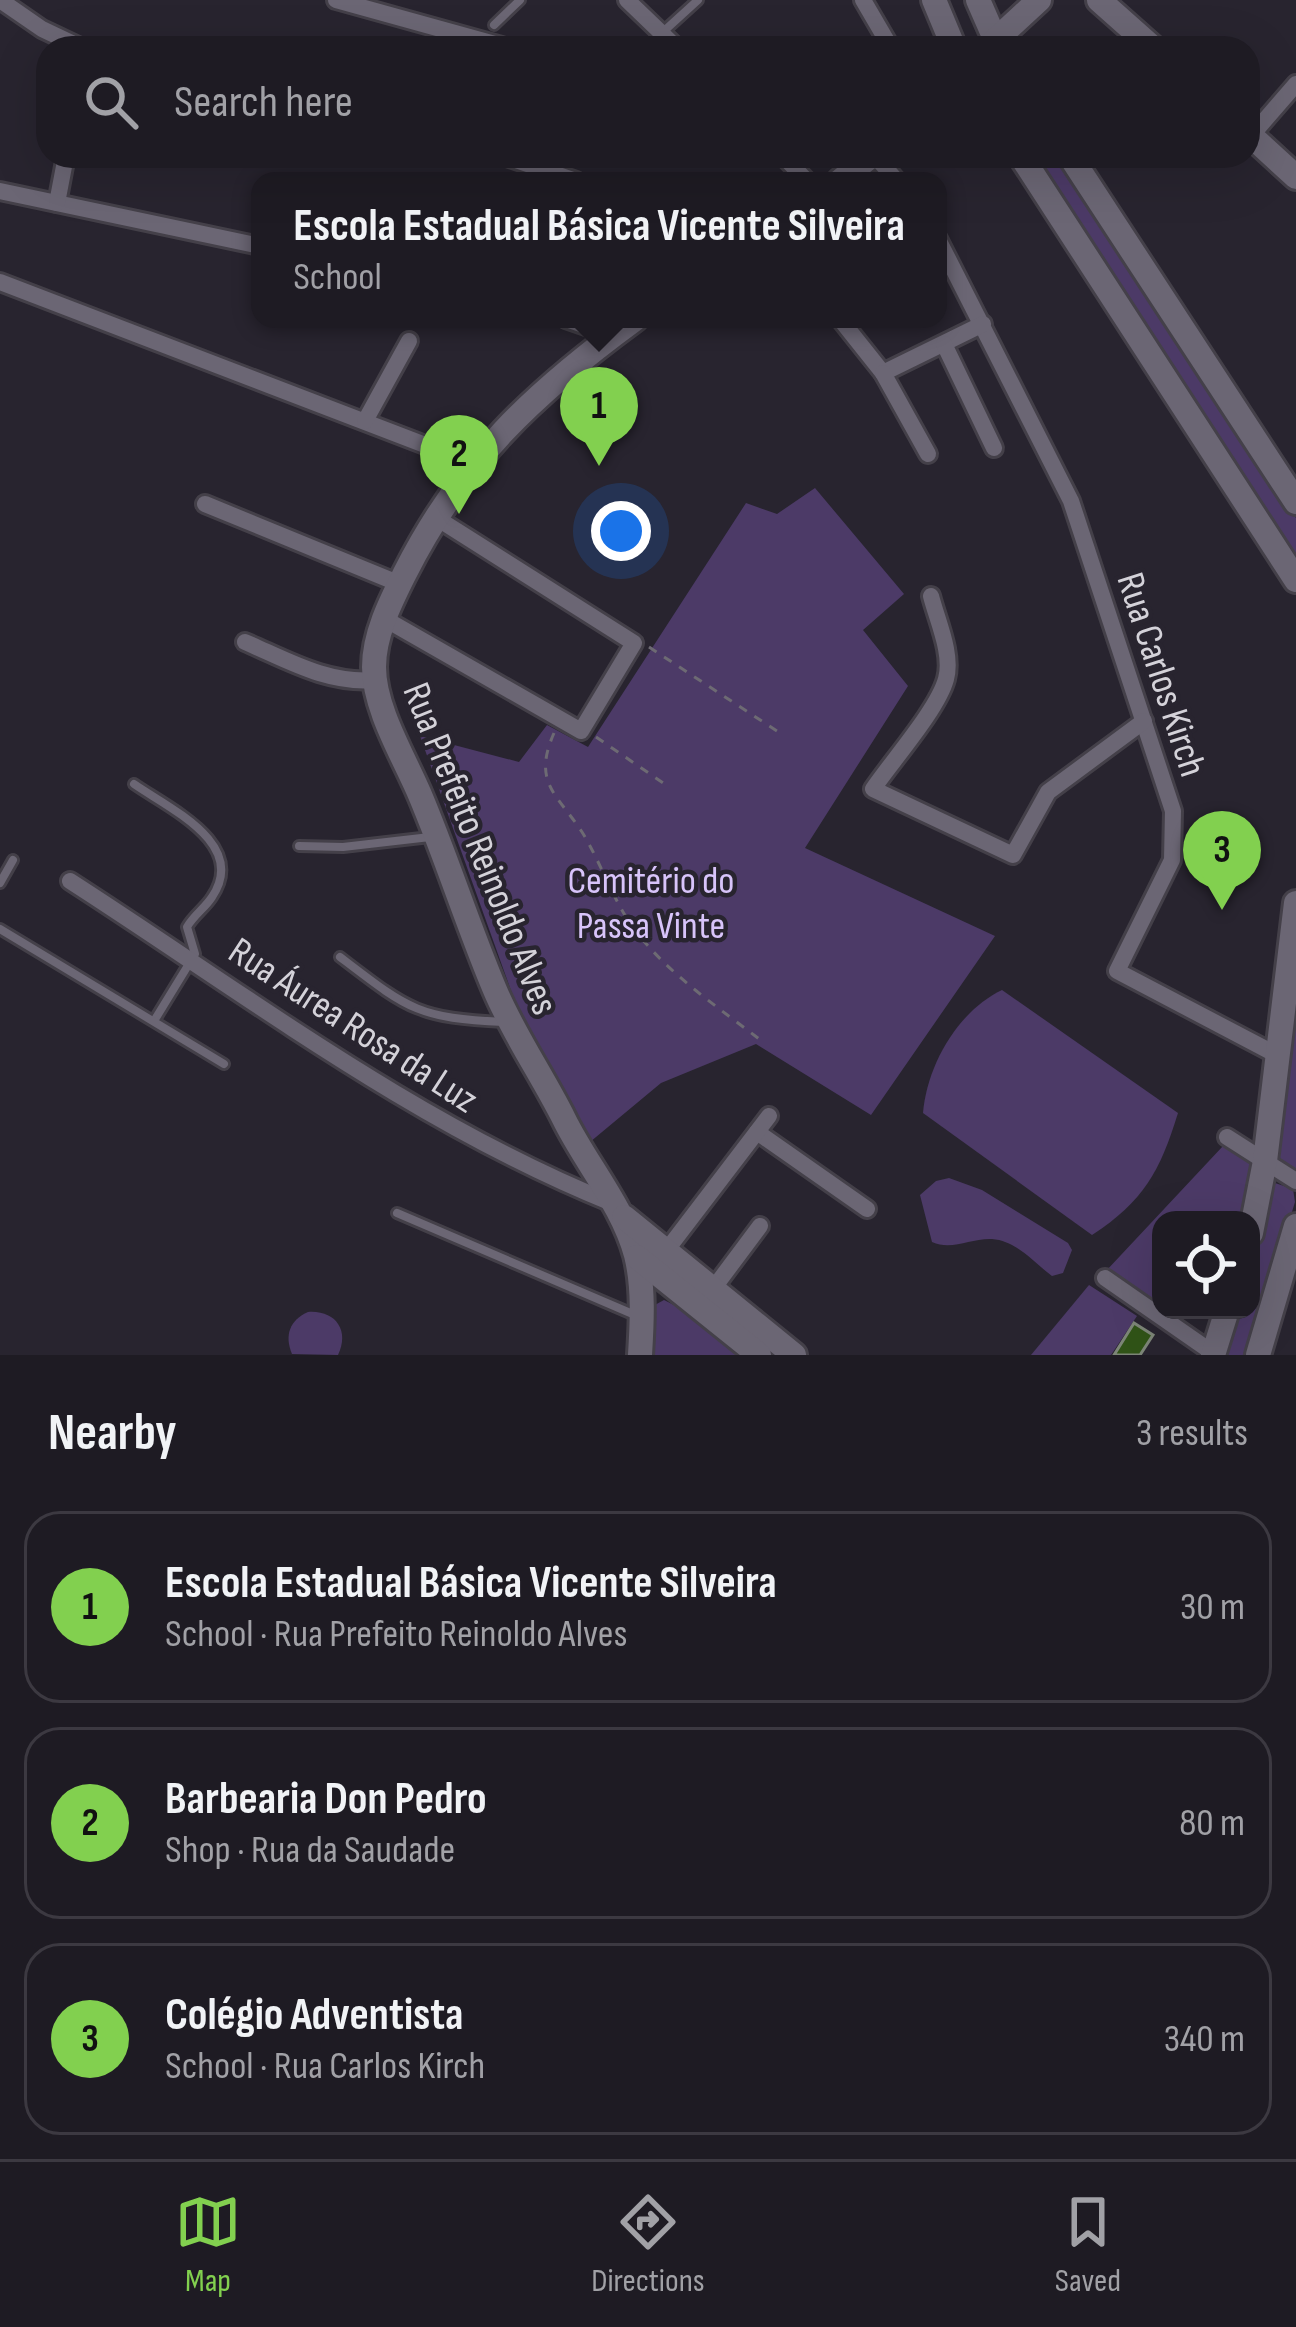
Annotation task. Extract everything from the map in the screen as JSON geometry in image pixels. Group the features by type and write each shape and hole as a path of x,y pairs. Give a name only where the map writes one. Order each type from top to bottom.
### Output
{"main road":[{"path":"934,0 949,36"},
{"path":"978,0 991,36"},
{"path":"1004,36 1039,0"},
{"path":"1099,0 1140,36"},
{"path":"1260,143 1296,177"},
{"path":"1029,168 1296,580"},
{"path":"1078,168 1296,502"},
{"name":"Rua Prefeito Reinoldo Alves","path":"622,328 512,421 472,463 435,517 400,584 375,654 375,680 490,976 580,1152 616,1208 637,1257"},
{"path":"1255,1211 1296,903"},
{"path":"616,1208 794,1355"},
{"path":"1258,1355 1296,1226"},
{"path":"637,1257 671,1255"},
{"path":"637,1257 640,1355"},
{"path":"637,1257 759,1355"},
{"path":"1214,1354 1224,1319"}],"street":[{"path":"0,0 57,36"},
{"path":"336,0 359,2 470,36"},
{"path":"627,0 665,36"},
{"path":"862,0 884,36"},
{"path":"1260,123 1296,84"},
{"path":"57,203 64,168"},
{"path":"0,190 251,244"},
{"name":"Rua Carlos Kirch","path":"947,256 1071,501 1167,788 1175,844 1165,880 1117,971 1277,1055"},
{"path":"0,282 472,463"},
{"path":"884,373 983,324"},
{"path":"592,328 612,335"},
{"path":"847,328 884,373 928,454"},
{"path":"365,421 410,341"},
{"path":"944,344 994,448"},
{"path":"205,504 400,584"},
{"path":"385,619 581,731 634,643 435,517"},
{"path":"931,596 947,677 873,789 1013,854 1048,792 1144,721"},
{"path":"245,642 326,676 352,682 375,680"},
{"name":"Rua Áurea Rosa da Luz","path":"70,881 403,1100 512,1160 616,1208"},
{"path":"671,1255 769,1116"},
{"path":"757,1132 867,1209"},
{"path":"1227,1137 1296,1181"},
{"path":"713,1289 760,1226"},
{"path":"1105,1278 1214,1354"}],"lane":[{"path":"494,25 520,0"},
{"path":"662,33 698,0"},
{"path":"134,784 211,838 221,856 213,896 187,927 195,949 193,960 154,1021"},
{"path":"299,846 343,847 437,836"},
{"path":"0,883 13,860"},
{"path":"0,929 224,1064"},
{"path":"340,957 416,1011 444,1019 511,1022"},
{"path":"398,1213 642,1318"}],"path":[{"path":"634,643 650,647 783,735"},
{"path":"563,723 548,746 546,783 582,832 630,923 652,950 763,1042"},
{"path":"581,731 669,787"}],"green space":[{"path":"1040,168 1065,168 1296,518 1296,556"},
{"name":"Cemitério do Passa Vinte","path":"815,488 904,594 863,630 908,686 805,848 995,936 871,1115 756,1044 661,1083 590,1142 519,1013 420,736 519,762 547,725 588,747 746,503 777,514"},
{"path":"1296,948 1296,1171 1276,1157"},
{"path":"1002,990 1178,1113 1148,1183 1125,1210 1092,1235 923,1113 931,1076 948,1041 972,1011"},
{"path":"1223,1146 1261,1170 1250,1211 1162,1211"},
{"path":"949,1178 982,1190 1068,1243 1072,1250 1063,1273 1052,1276 1001,1241 932,1242 920,1195 936,1181"},
{"path":"1275,1183 1293,1189 1295,1202 1260,1316 1260,1219 1268,1189"},
{"path":"1152,1222 1152,1302 1106,1271"},
{"path":"1089,1285 1137,1316 1111,1355 1031,1355"},
{"path":"664,1300 740,1355 649,1355 653,1306"},
{"path":"308,1312 326,1314 338,1323 342,1337 338,1355 292,1354 290,1329"},
{"path":"1233,1319 1259,1319 1248,1355 1226,1355"}],"building":[{"path":"1134,1323 1153,1335 1140,1355 1114,1355"}],"place":[{"name":"Escola Estadual Básica Vicente Silveira","path":"599,466"},
{"name":"Barbearia Don Pedro","path":"459,514"},
{"name":"Colégio Adventista","path":"1222,910"}]}
